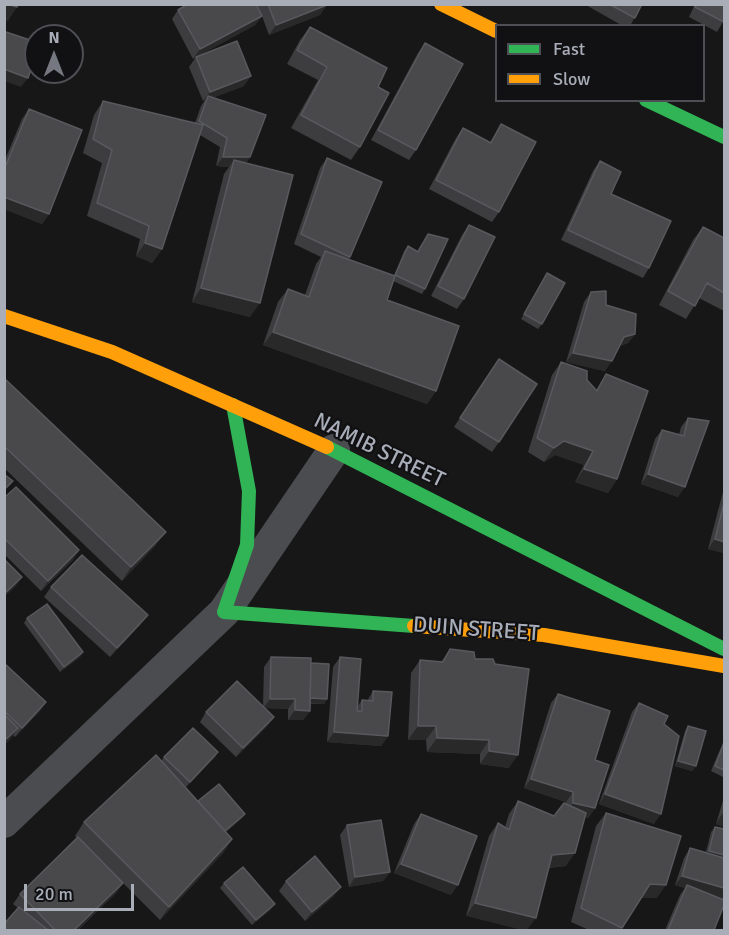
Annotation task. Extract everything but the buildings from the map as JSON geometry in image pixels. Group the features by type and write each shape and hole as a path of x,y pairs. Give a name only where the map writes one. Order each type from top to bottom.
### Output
{"street":[{"path":"441,4 495,31"},
{"path":"650,102 724,137"},
{"name":"NAMIB STREET","path":"4,316 112,352 334,450 724,649"},
{"path":"224,612 247,545 249,491 233,405"},
{"path":"4,822 224,612 334,450"},
{"name":"DUIN STREET","path":"224,612 544,635 724,666"}],"traffic: fast":[{"path":"650,102 724,137"},
{"path":"233,405 249,491 247,545 224,612 414,626"},
{"path":"327,447 724,649"}],"traffic: slow":[{"path":"441,4 495,31"},
{"path":"4,316 112,352 327,447"},
{"path":"414,626 544,635 724,666"}]}
